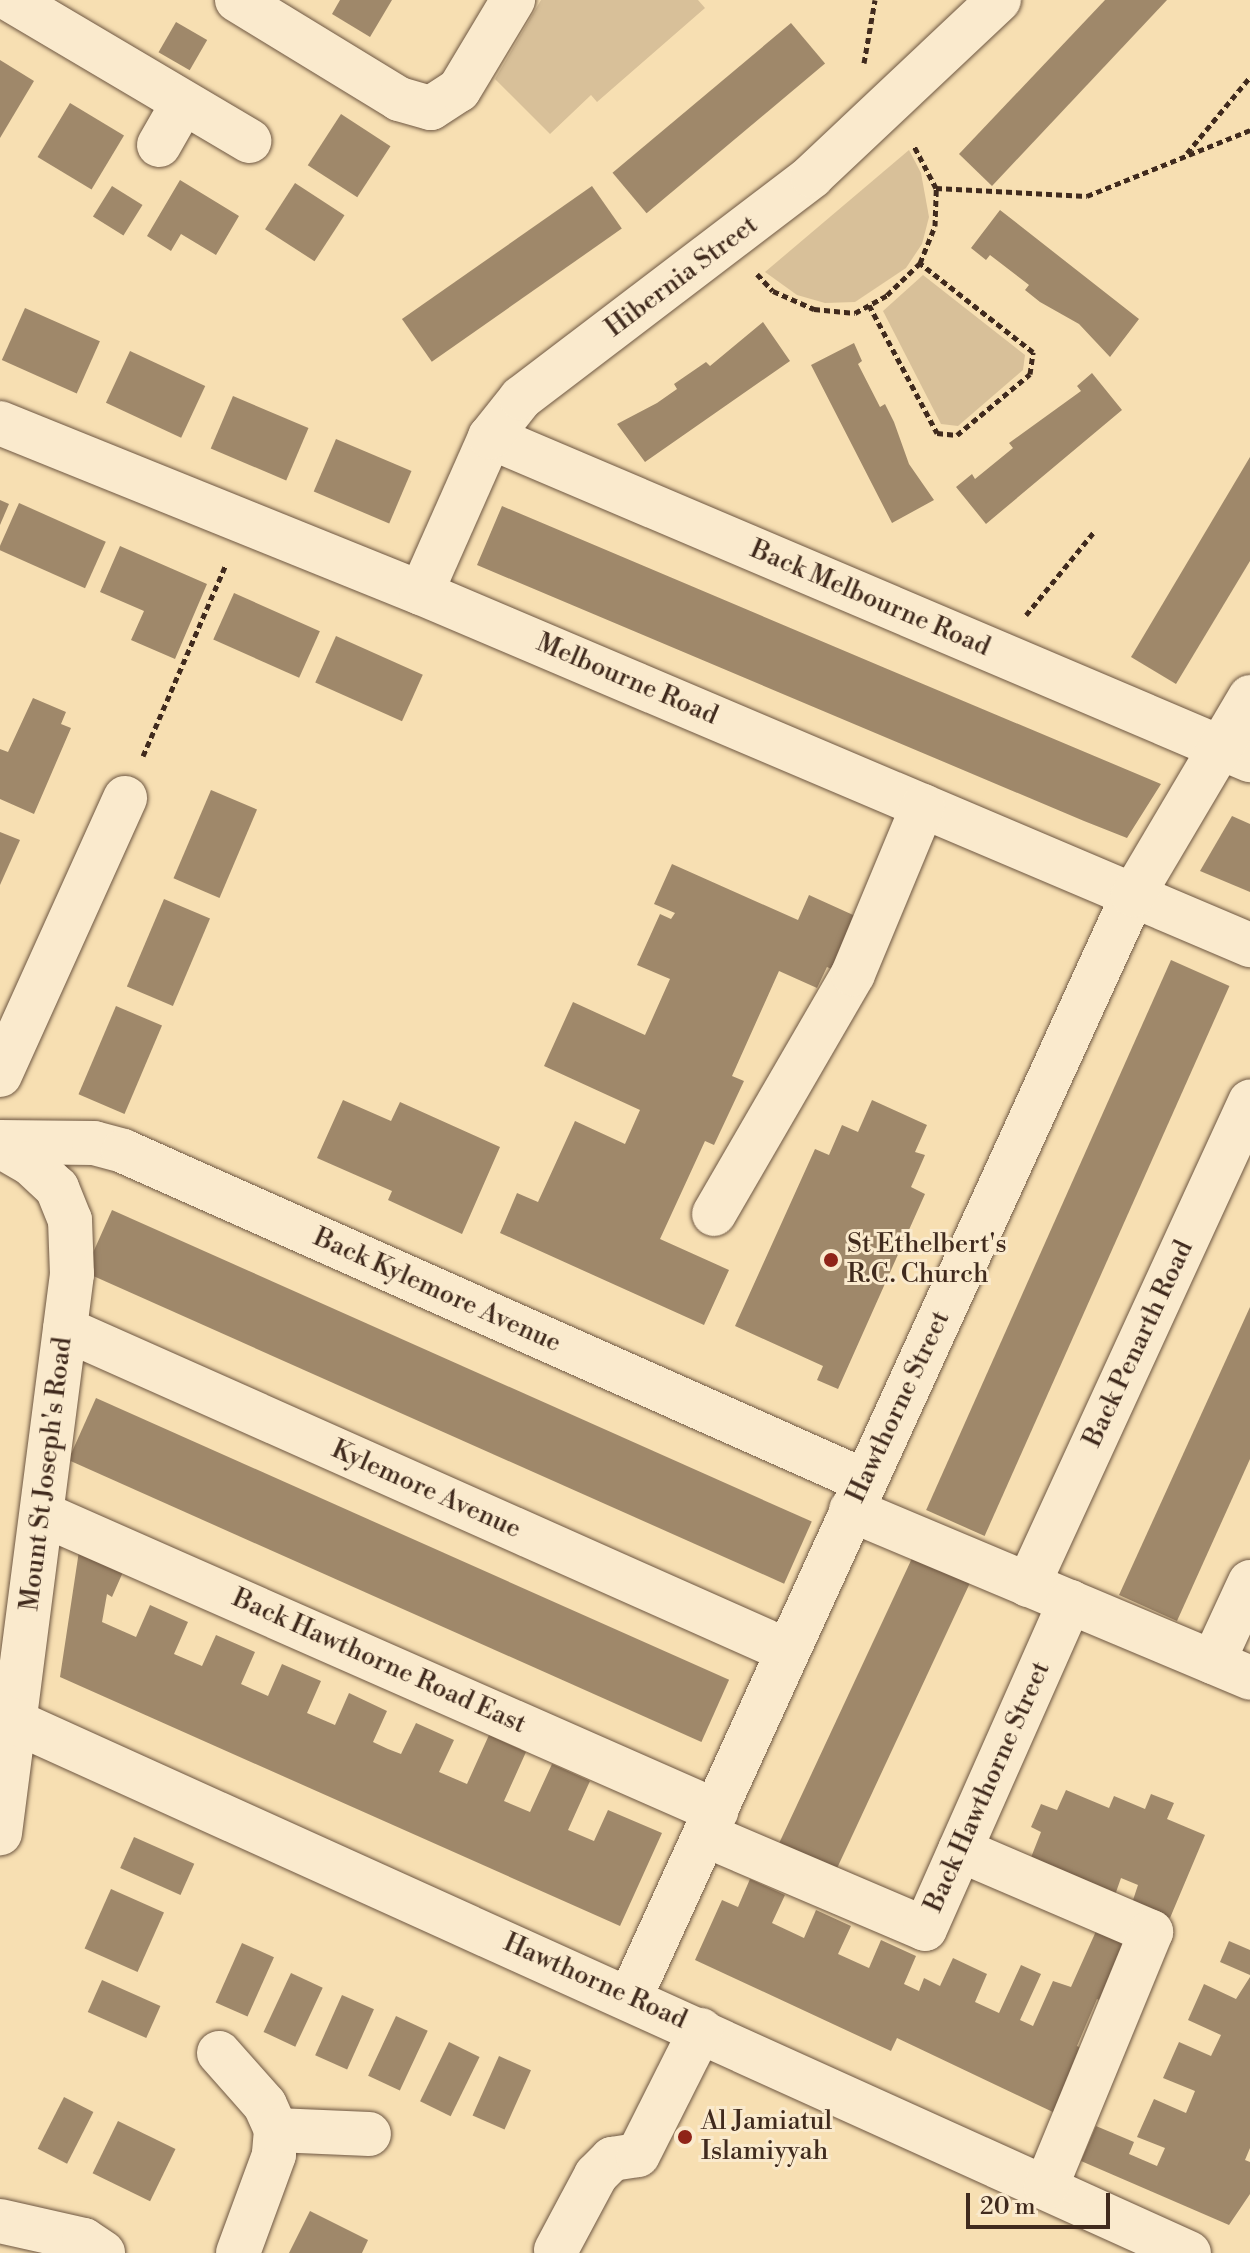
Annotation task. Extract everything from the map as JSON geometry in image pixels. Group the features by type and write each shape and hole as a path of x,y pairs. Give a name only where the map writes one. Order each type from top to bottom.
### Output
{"street":[{"path":"11,0 249,141"},
{"path":"237,0 399,99 431,108 459,90 513,0"},
{"name":"Hibernia Street","path":"421,593 490,437 521,398 728,245 886,108 994,2"},
{"path":"159,145 183,103"},
{"name":"Melbourne Road","path":"0,423 421,593 1250,945"},
{"name":"Back Melbourne Road","path":"490,437 1235,754"},
{"name":"Hawthorne Street","path":"630,1998 1133,895 1235,754 1250,697"},
{"path":"0,1075 125,798"},
{"path":"714,1214 853,974 923,806"},
{"name":"Back Penarth Road","path":"1028,1585 1250,1102"},
{"name":"Back Kylemore Avenue","path":"0,1144 94,1143 123,1151 858,1496 1028,1585 1231,1670"},
{"name":"Mount St Joseph's Road","path":"0,1144 30,1163 57,1188 70,1220 72,1274 42,1514 8,1718 0,1833"},
{"name":"Kylemore Avenue","path":"65,1329 788,1651"},
{"name":"Back Hawthorne Road East","path":"42,1514 710,1823"},
{"path":"1231,1670 1250,1582"},
{"name":"Back Hawthorne Street","path":"710,1823 925,1929 1070,1602"},
{"name":"Hawthorne Road","path":"8,1718 1189,2253"},
{"path":"960,1850 1151,1932 1046,2187"},
{"path":"556,2250 596,2175 612,2159 638,2155 701,2030"},
{"path":"219,2053 265,2105 276,2130 274,2155 238,2253"},
{"path":"276,2130 309,2127 369,2134"},
{"path":"0,2221 84,2240 103,2253"}],"path":[{"path":"1185,156 1250,77"},
{"path":"728,245 773,291 814,309 855,313 920,263 935,226 936,188 920,155 886,108"},
{"path":"936,188 1087,196 1250,130"},
{"path":"869,305 937,433 957,435 1030,374 1033,352 920,263"},
{"path":"125,798 244,522"},
{"path":"995,652 1094,532"}],"shaded area":[{"path":"541,0 698,0 705,8 597,102 591,95 550,134 495,79"},
{"path":"909,150 921,173 929,217 922,244 906,268 855,302 825,303 797,295 765,272"},
{"path":"923,275 1025,355 1023,370 958,426 941,424 883,311"}],"building":[{"path":"340,0 392,0 370,37 332,14"},
{"path":"1105,0 1167,0 992,186 959,154"},
{"path":"176,22 207,40 190,70 158,52"},
{"path":"791,23 825,64 647,213 613,173"},
{"path":"0,60 34,81 0,138"},
{"path":"70,103 124,135 92,189 38,157"},
{"path":"341,114 390,146 357,197 308,165"},
{"path":"180,180 239,216 216,255 181,234 171,251 147,236"},
{"path":"295,183 344,215 315,261 265,229"},
{"path":"112,186 143,205 123,236 93,217"},
{"path":"592,186 622,229 432,362 402,319"},
{"path":"1000,210 1139,319 1110,357 1079,324 1040,302 1025,290 1029,285 990,255 986,260 971,248"},
{"path":"25,308 100,341 77,393 2,360"},
{"path":"763,322 790,361 645,462 617,424 657,403 677,389 674,384 706,362 710,366"},
{"path":"854,343 862,361 858,364 880,407 885,404 909,464 934,500 892,523 811,365"},
{"path":"130,351 205,386 181,438 106,403"},
{"path":"1092,373 1122,410 986,524 956,487 972,474 975,479 1013,448 1009,443 1081,391 1077,386"},
{"path":"233,396 308,428 286,481 211,448"},
{"path":"336,439 411,471 389,524 314,491"},
{"path":"1250,457 1250,561 1176,684 1131,657"},
{"path":"0,500 9,504 0,525"},
{"path":"19,503 106,542 85,588 0,550"},
{"path":"502,506 1161,784 1127,838 477,565"},
{"path":"120,546 207,584 175,659 131,640 144,611 100,592"},
{"path":"234,593 320,631 299,678 213,640"},
{"path":"336,636 423,675 402,721 315,683"},
{"path":"33,698 66,712 61,724 71,728 34,814 0,799 0,749 8,752"},
{"path":"211,790 257,810 220,898 173,878"},
{"path":"1232,816 1250,824 1250,892 1200,871"},
{"path":"0,832 20,840 0,885"},
{"path":"672,864 798,920 809,895 862,919 838,972 827,967 817,988 779,971 732,1076 744,1081 714,1145 705,1141 660,1239 729,1270 704,1325 500,1233 517,1193 538,1202 575,1121 625,1144 640,1110 544,1066 573,1002 645,1035 670,979 637,965 660,914 671,919 675,913 654,904"},
{"path":"164,899 210,919 173,1006 127,986"},
{"path":"1171,960 1229,986 985,1536 926,1510"},
{"path":"116,1006 162,1026 125,1114 78,1094"},
{"path":"343,1100 391,1121 400,1102 500,1147 462,1234 388,1200 392,1191 317,1158"},
{"name":"St Ethelbert's R.C. Church","path":"872,1100 927,1125 915,1152 925,1155 911,1187 925,1194 838,1389 817,1380 823,1366 735,1326 815,1149 829,1155 842,1125 858,1132"},
{"path":"112,1210 812,1522 784,1584 84,1272"},
{"path":"1250,1307 1250,1459 1177,1621 1119,1595"},
{"path":"96,1398 729,1680 701,1742 68,1460"},
{"path":"79,1551 123,1572 112,1597 107,1594 102,1622 136,1637 150,1605 188,1622 174,1654 202,1666 216,1635 255,1652 241,1684 268,1696 282,1664 321,1681 307,1713 335,1725 349,1693 387,1711 373,1742 388,1749 401,1754 416,1723 454,1740 439,1772 467,1784 489,1735 526,1752 504,1801 530,1812 552,1764 590,1781 568,1830 594,1841 608,1810 662,1833 620,1926 60,1677"},
{"path":"914,1554 971,1581 835,1872 778,1846"},
{"path":"1066,1790 1109,1808 1114,1796 1145,1809 1151,1794 1174,1803 1167,1819 1205,1835 1170,1918 1132,1903 1138,1885 1121,1878 1115,1895 1030,1860 1041,1832 1031,1827 1041,1804 1057,1810"},
{"path":"134,1837 194,1864 180,1895 120,1868"},
{"path":"750,1879 785,1895 772,1923 804,1938 816,1910 851,1926 838,1954 869,1968 881,1940 916,1956 904,1984 919,1991 924,1978 940,1986 953,1958 987,1974 975,2002 999,2013 1021,1965 1041,1974 1020,2020 1033,2026 1053,1981 1071,1987 1097,1929 1129,1943 1104,2002 1097,1999 1077,2046 1083,2049 1057,2114 897,2038 891,2051 695,1960 722,1900 738,1907"},
{"path":"111,1889 164,1913 138,1972 85,1948"},
{"path":"1229,1941 1250,1950 1250,1975 1220,1962"},
{"path":"242,1943 274,1957 248,2017 216,2002"},
{"path":"291,1973 323,1988 295,2047 264,2032"},
{"path":"1250,1977 1250,2148 1245,2160 1250,2162 1250,2194 1229,2225 1081,2161 1096,2126 1134,2142 1129,2154 1157,2166 1165,2148 1137,2137 1154,2099 1186,2113 1195,2091 1163,2078 1179,2042 1211,2056 1221,2035 1188,2020 1204,1984 1236,1999"},
{"path":"102,1980 160,2006 146,2038 88,2012"},
{"path":"342,1995 374,2009 347,2070 315,2055"},
{"path":"396,2016 428,2031 400,2091 368,2076"},
{"path":"449,2042 480,2057 451,2116 420,2101"},
{"path":"499,2056 531,2070 505,2130 473,2115"},
{"path":"64,2097 93,2112 67,2164 38,2149"},
{"path":"118,2121 176,2149 150,2201 93,2173"},
{"path":"310,2211 368,2240 362,2253 289,2253"}],"place":[{"name":"St Ethelbert's R.C. Church","path":"831,1260"},
{"name":"Al Jamiatul Islamiyyah","path":"685,2137"}]}
